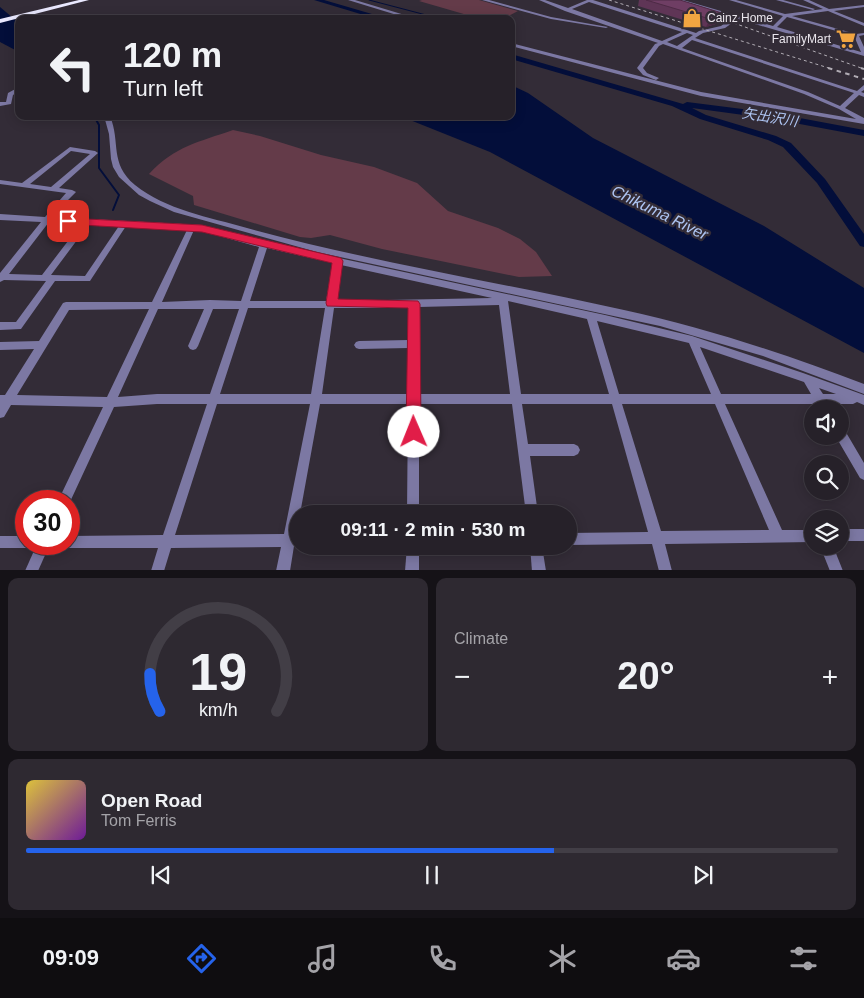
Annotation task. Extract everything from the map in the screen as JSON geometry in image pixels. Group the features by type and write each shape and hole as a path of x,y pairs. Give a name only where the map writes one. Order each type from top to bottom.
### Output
{"highway":[{"path":"25,15 86,0"},
{"path":"0,21 15,17"}],"street":[{"path":"350,0 402,15"},
{"path":"484,0 551,18 619,30 623,29"},
{"path":"541,0 841,108 864,121"},
{"path":"551,18 590,0 861,94"},
{"path":"678,0 864,53"},
{"path":"731,0 856,35 864,34"},
{"path":"778,0 818,11"},
{"path":"805,0 864,26"},
{"path":"774,28 786,15 863,7"},
{"path":"678,48 705,31 723,27 737,17"},
{"path":"685,32 662,42 654,48 640,70 645,74 680,86 688,91"},
{"path":"856,35 864,53"},
{"path":"515,45 688,91 753,104 864,121"},
{"path":"841,108 861,94 864,87"},
{"path":"0,104 9,103 10,94 15,91"},
{"path":"108,120 112,132 112,157 121,175 138,191 155,200 208,220 269,237 652,320 722,338 771,354 862,396"},
{"path":"24,185 70,148 95,153 53,190"},
{"path":"0,182 72,192 63,200 1,278"},
{"path":"0,217 192,227 264,245 515,299 692,340 862,396"},
{"path":"0,326 18,326 48,278 87,222"},
{"path":"1,278 87,279 124,224"},
{"path":"69,490 192,227"},
{"path":"157,570 264,245"},
{"path":"299,505 337,261"},
{"path":"0,413 4,400 43,345 66,306 414,304 503,300 543,296"},
{"path":"503,300 531,505"},
{"path":"193,346 210,304"},
{"path":"413,505 414,304"},
{"path":"591,316 666,570"},
{"path":"605,319 652,320"},
{"path":"692,340 778,536"},
{"path":"359,345 415,344"},
{"path":"0,346 43,345"},
{"path":"808,379 820,399"},
{"path":"4,400 110,402 214,399 820,399 862,396"},
{"path":"847,445 864,474"},
{"path":"523,450 574,450"},
{"path":"849,536 864,535"},
{"path":"577,538 804,536"},
{"path":"80,542 289,540"},
{"path":"0,542 15,542"},
{"path":"283,570 289,552"},
{"path":"31,570 38,555"},
{"path":"412,570 413,555"},
{"path":"537,555 539,570"},
{"path":"830,555 837,570"}],"shaded area":[{"path":"479,0 518,11 510,15 467,15 419,1"},
{"path":"233,130 260,136 321,155 374,167 417,183 448,211 498,228 520,239 536,252 552,276 519,277 382,249 330,235 311,238 300,237 194,205 193,196 149,174 168,157 178,151"}],"water":[{"path":"0,7 15,20 15,50 0,42"},
{"path":"515,87 528,93 593,138 764,226 864,288 864,353 490,152 410,120 515,120"}],"building":[{"path":"646,0 680,0 725,14 710,19"}],"waterway":[{"name":"Chikuma River","path":"317,0 371,15"},
{"path":"369,0 426,15"},
{"name":"Chikuma River","path":"515,57 675,104 703,117 772,138 787,145 821,181 864,243"},
{"name":"矢出沢川","path":"687,105 773,116 864,133"},
{"path":"96,120 99,125 99,168 119,195 113,210"}],"railway":[{"path":"609,0 832,69"},
{"path":"711,15 864,69 861,68"},
{"path":"828,68 864,79"}],"place":[{"name":"Cainz Home","path":"692,18"},
{"name":"FamilyMart","path":"846,39"}],"route":[{"path":"68,221 202,228 264,245 337,261 331,303 414,304 414,432"}]}
